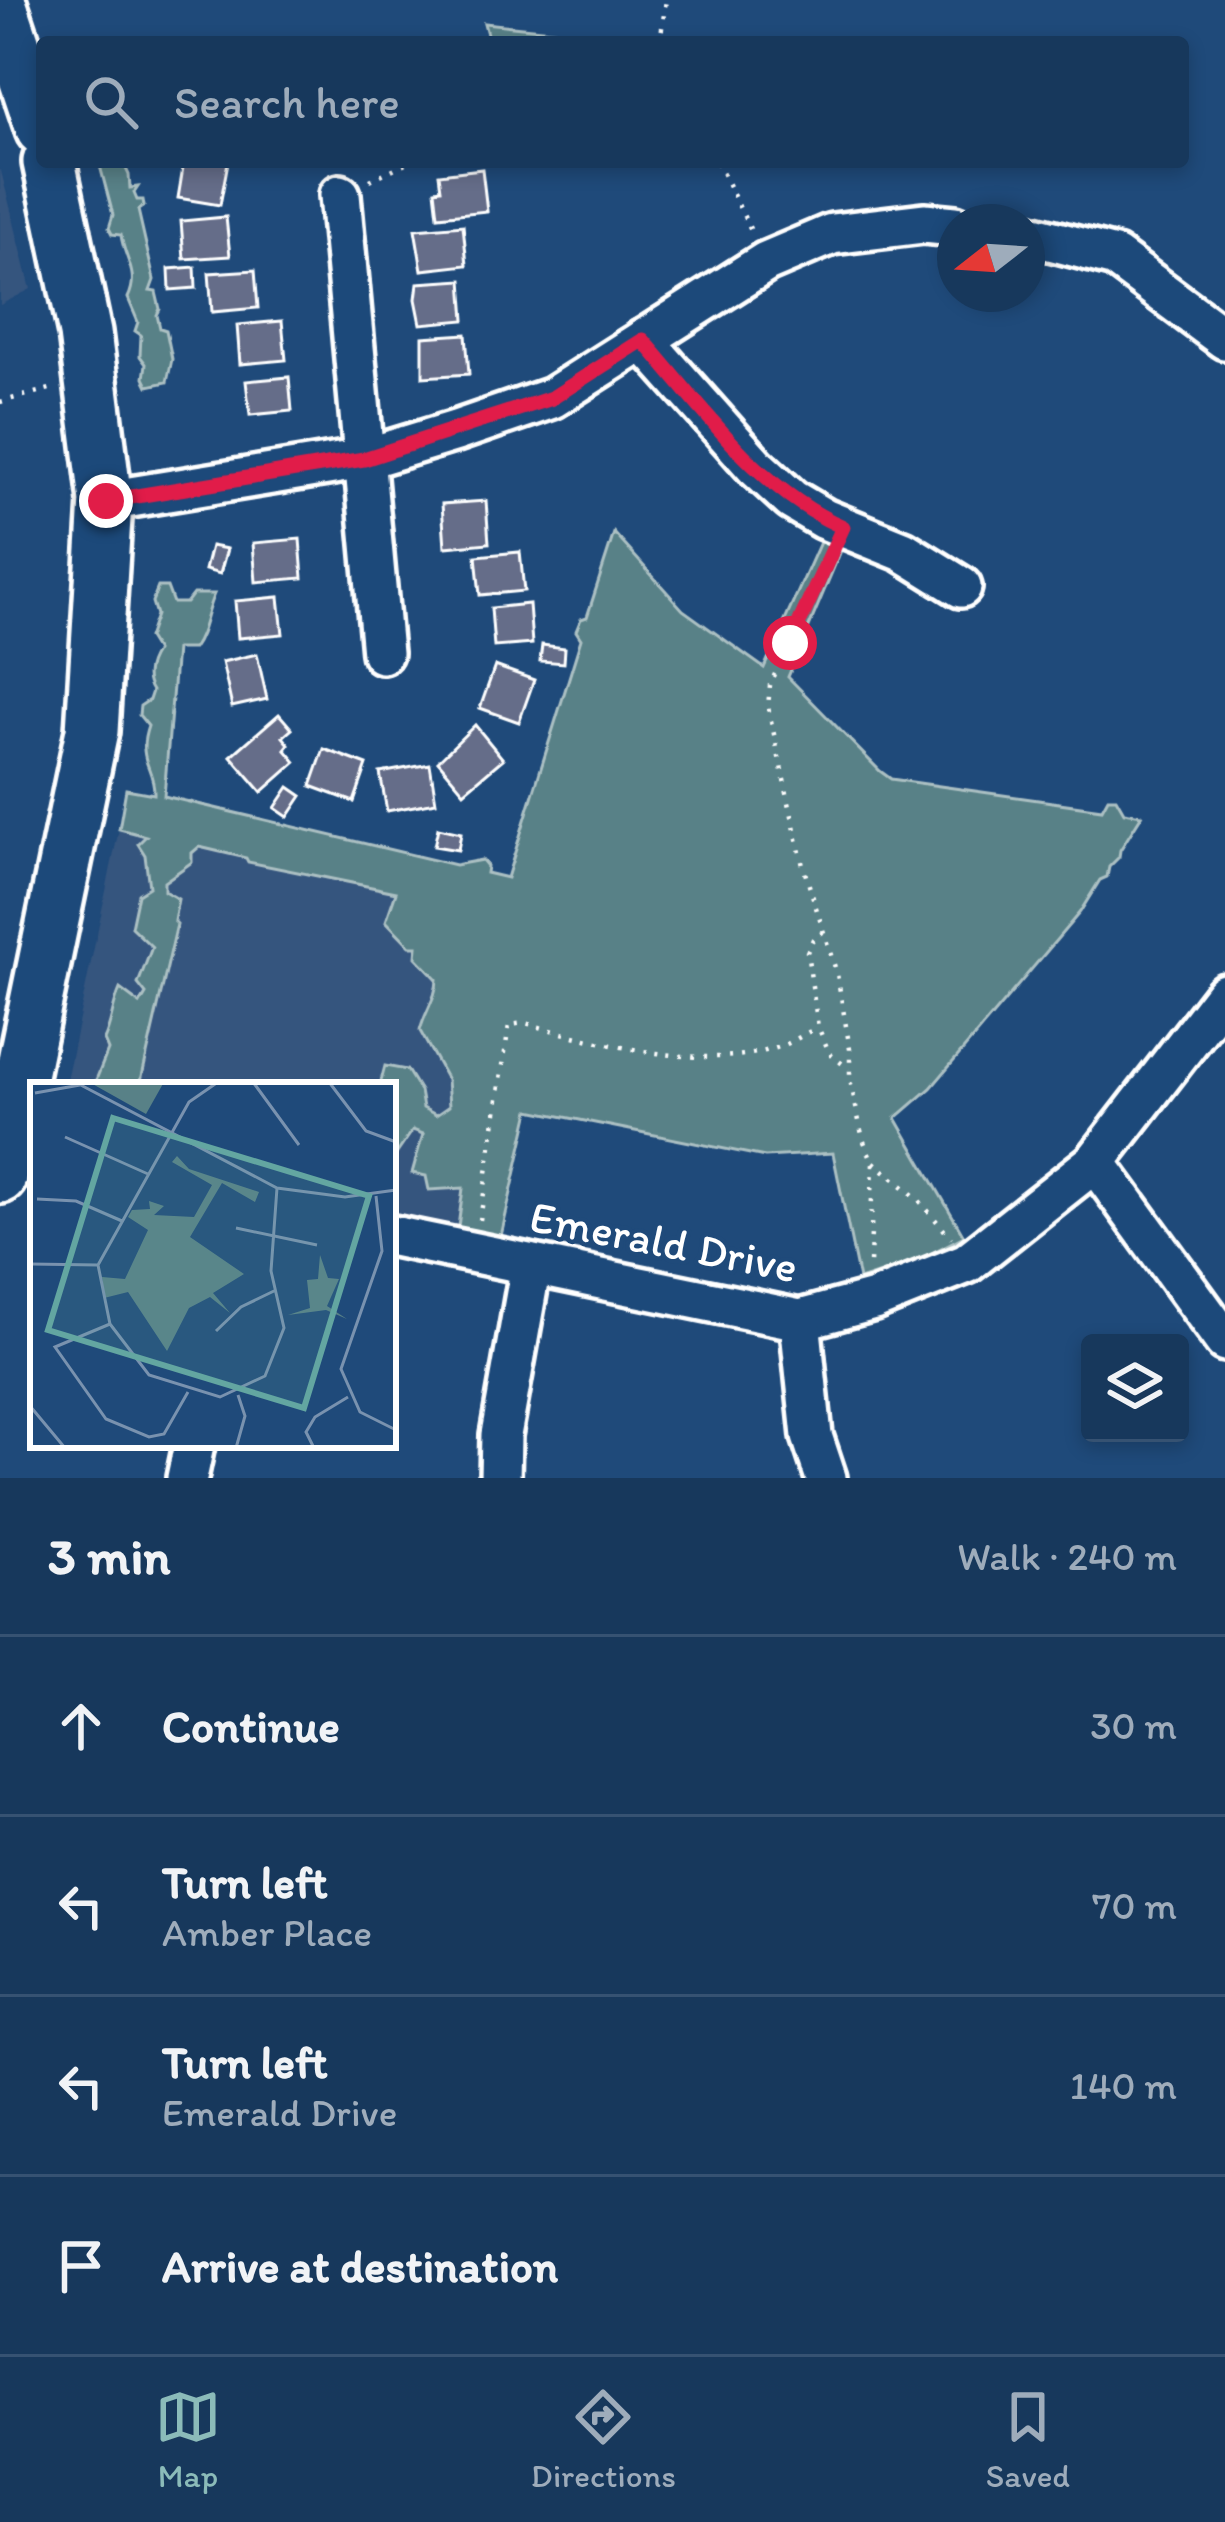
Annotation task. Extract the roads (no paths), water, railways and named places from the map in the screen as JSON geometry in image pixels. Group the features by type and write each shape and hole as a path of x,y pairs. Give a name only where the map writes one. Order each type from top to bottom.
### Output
{"main road":[{"path":"0,3 36,111"},
{"path":"10,1160 92,731 106,501 85,333 50,168"}],"street":[{"path":"340,195 382,653"},
{"path":"106,501 364,459 552,398 766,262 832,234 937,224"},
{"path":"1045,239 1115,257 1225,339"},
{"path":"643,340 773,484 809,511 903,551 961,587"},
{"name":"Emerald Drive","path":"396,1238 800,1320 874,1300 967,1263 1095,1162 1225,994"},
{"path":"1095,1162 1225,1341"},
{"path":"500,1478 501,1435 531,1265"},
{"path":"800,1320 812,1436 826,1478"},
{"path":"188,1478 193,1448"}]}
